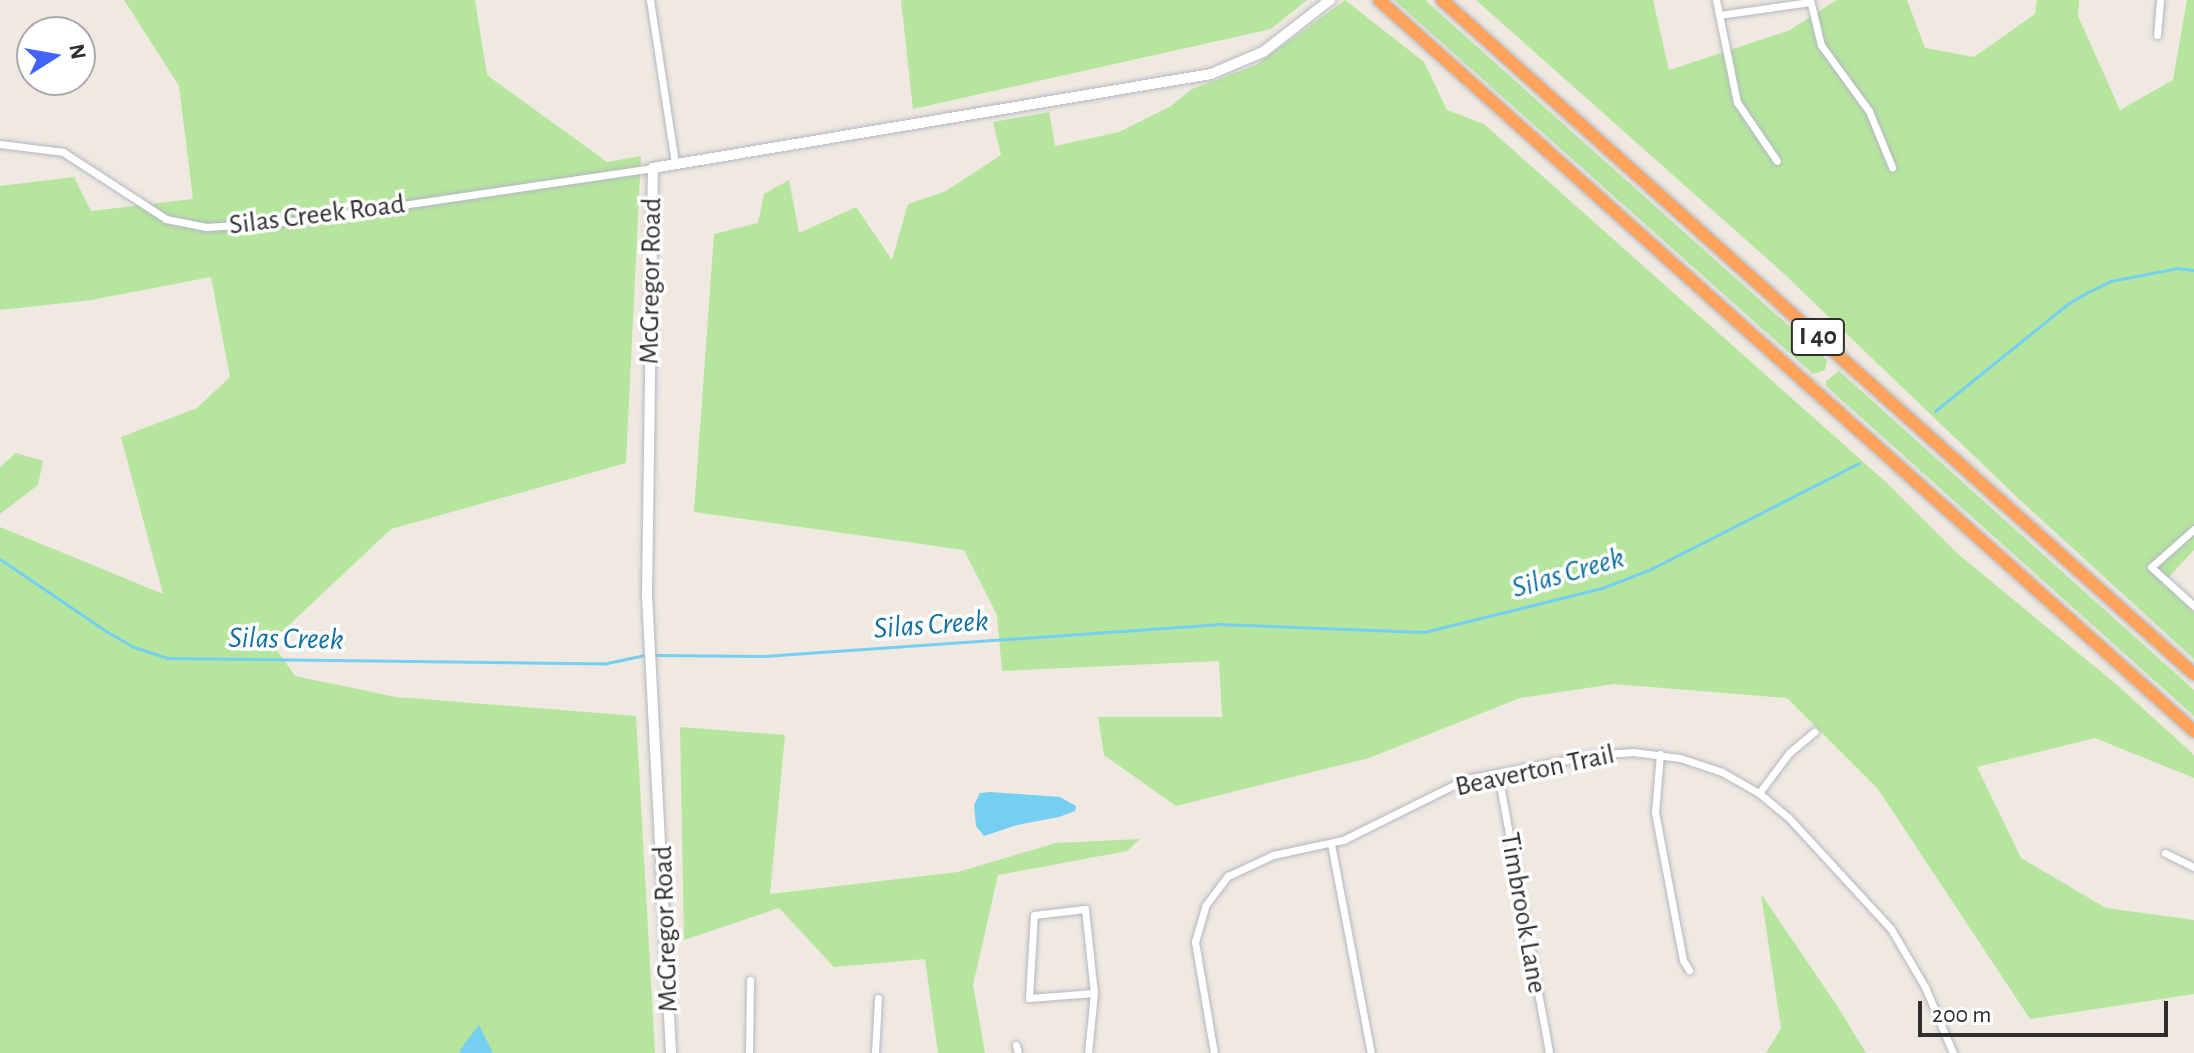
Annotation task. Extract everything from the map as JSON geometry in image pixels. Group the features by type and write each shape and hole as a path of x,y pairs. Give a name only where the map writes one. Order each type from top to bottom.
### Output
{"highway":[{"name":"I 40","path":"1379,0 2194,731"},
{"name":"I 40","path":"1442,0 2194,674"}],"street":[{"path":"650,0 675,164"},
{"name":"McGregor Road","path":"671,1053 647,594 653,168 1211,74 1263,52 1330,0"},
{"path":"1716,0 1737,102 1777,161"},
{"path":"2157,35 2160,0"},
{"path":"1719,15 1810,1 1821,45 1869,111 1892,167"},
{"name":"Silas Creek Road","path":"0,144 63,152 166,219 206,227 294,221 653,168"},
{"path":"2194,529 2151,567 2194,606"},
{"path":"1759,793 1789,753 1814,732"},
{"name":"Beaverton Trail","path":"1214,1053 1195,942 1205,906 1220,883 1241,868 1273,855 1331,844 1411,809 1466,779 1603,753 1660,754 1703,765 1759,793 1788,817 1891,929 1920,976 1953,1053"},
{"path":"1660,754 1654,797 1656,820 1683,960 1689,970"},
{"name":"Timbrook Lane","path":"1498,774 1549,1053"},
{"path":"1331,844 1371,1053"},
{"path":"2165,853 2194,867"},
{"path":"1088,1053 1094,993 1085,909 1034,915 1029,998 1094,993"},
{"path":"749,1053 750,980"},
{"path":"875,1053 878,998"}],"green space":[{"path":"124,0 475,0 487,75 607,162 641,156 626,463 391,529 271,642 295,676 396,697 636,716 655,1053 0,1053 0,527 163,594 121,437 197,408 230,377 211,277 91,300 0,310 0,186 74,177 91,211 193,199 179,86"},
{"path":"901,0 1307,0 1271,29 913,109"},
{"path":"1345,0 1424,62 1447,110 1484,124 1887,483 1959,555 2116,684 2194,755 2194,778 2095,738 1977,767 2021,858 2106,908 2194,920 2194,994 2030,1019 1878,789 1787,698 1614,684 1520,698 1369,758 1176,806 1104,755 1098,717 1222,717 1219,661 1002,671 997,615 964,550 694,512 714,234 758,223 764,194 789,180 799,233 856,207 892,260 908,204 946,191 1001,155 993,122 1049,112 1055,146 1119,132 1171,106 1192,89 1256,65"},
{"path":"1394,0 1425,0 1827,360 1825,370 1813,374"},
{"path":"1476,0 1653,0 1669,70 1788,31 1837,0 1907,0 1925,48 1974,57 2035,14 2037,0 2079,0 2078,16 2120,110 2173,80 2187,0 2194,0 2194,550 2163,583 2194,612 2194,659 2021,501 1781,271"},
{"path":"1839,371 2194,690 2194,716 1826,386 1826,381"},
{"path":"16,453 43,461 38,485 0,514 0,467"},
{"path":"680,727 785,735 770,894 958,872 1056,843 1140,839 1127,851 998,875 973,985 985,1053 938,1053 925,959 834,967 779,908 684,940"},
{"path":"1761,894 1866,1053 1766,1053 1781,1028"}],"water":[{"path":"980,793 1060,797 1076,806 1075,811 1059,817 1017,825 984,836 976,826 974,805"},
{"path":"479,1025 493,1053 459,1053 464,1044"}],"waterway":[{"name":"Silas Creek","path":"1935,411 2069,303 2088,292 2111,281 2177,268 2194,270"},
{"name":"Silas Creek","path":"653,655 764,656 1217,624 1424,632 1602,588 1651,569 1859,463"},
{"name":"Silas Creek","path":"0,559 106,631 134,647 167,658 607,663 646,655"}]}
